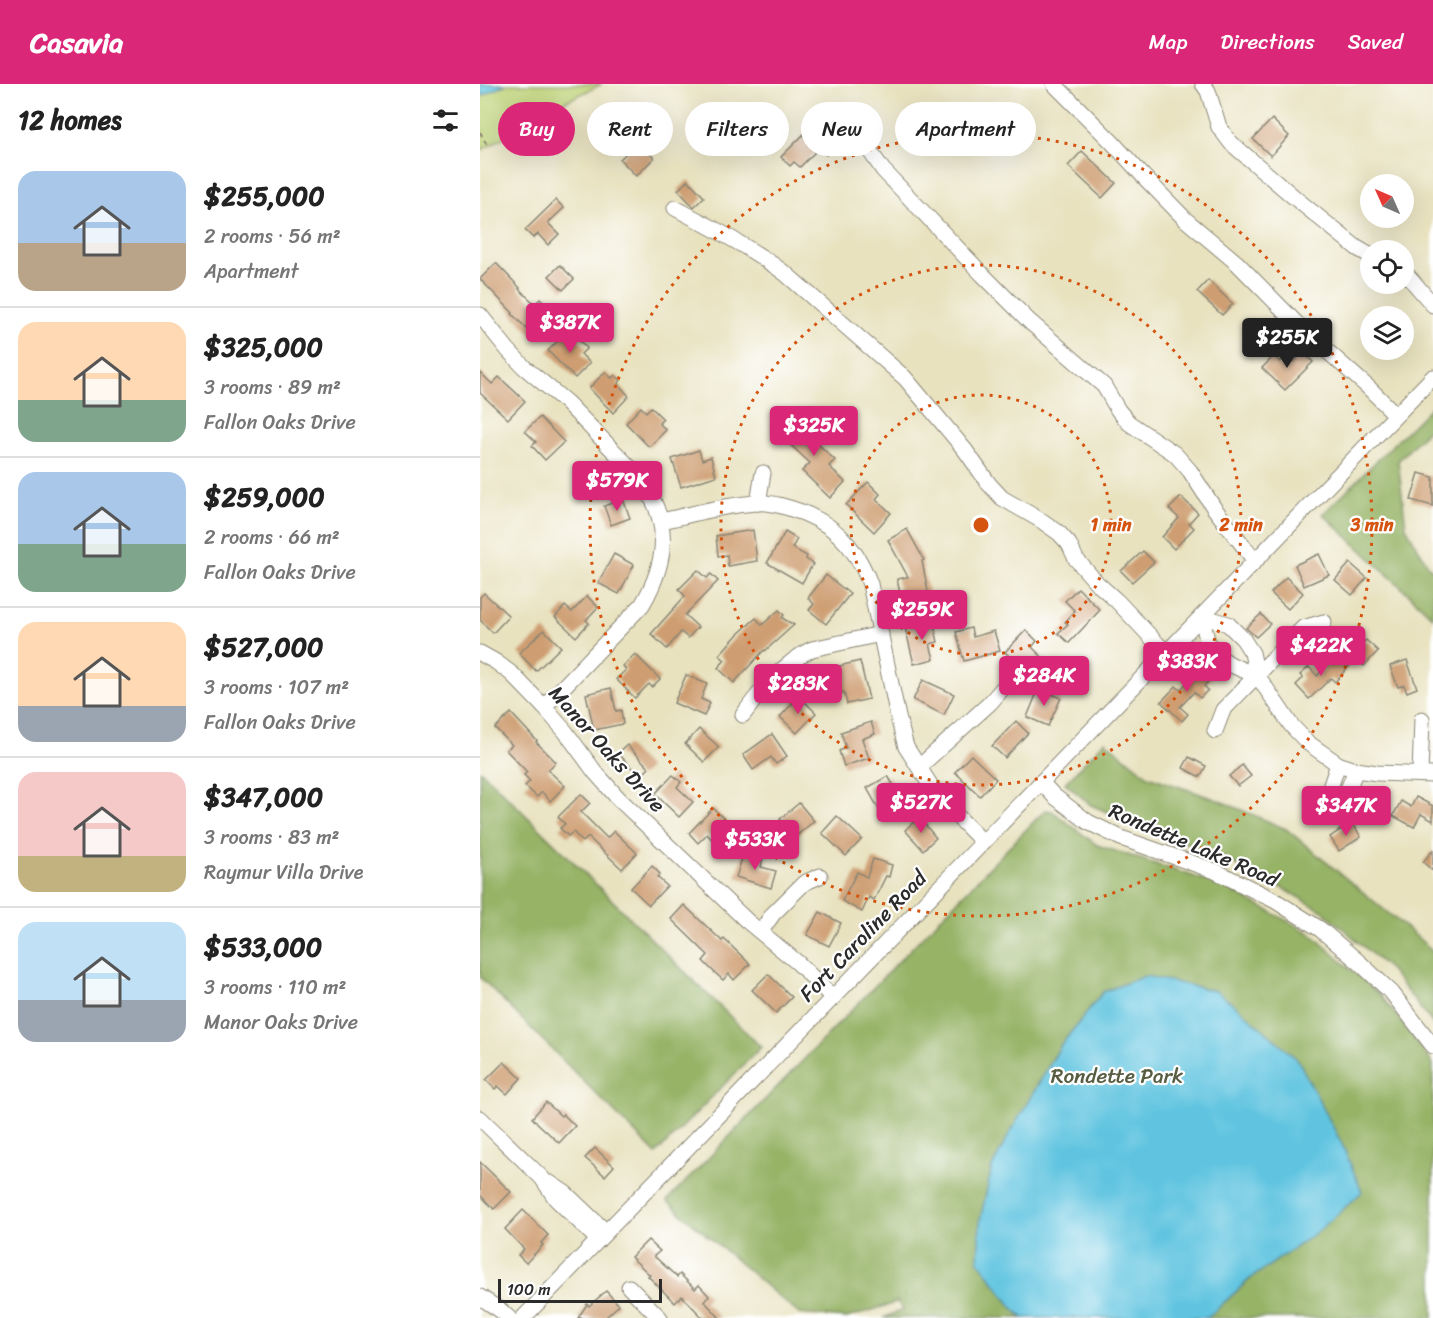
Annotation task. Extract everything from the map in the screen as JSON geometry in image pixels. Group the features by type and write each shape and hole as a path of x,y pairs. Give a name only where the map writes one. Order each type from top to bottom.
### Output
{"street":[{"path":"1054,84 1186,220 1237,263 1301,328 1396,415"},
{"path":"1203,84 1209,91 1219,127 1231,143 1360,250"},
{"path":"873,156 883,170 1029,321 1104,386 1118,410 1129,423 1175,454 1190,471 1214,508 1255,561"},
{"path":"675,208 727,235 786,273 905,378 1002,498 1059,533 1069,544 1076,559 1097,583 1166,653"},
{"path":"1414,283 1433,305"},
{"path":"480,315 524,367 566,402 638,476 646,486 662,521 662,554 659,568 642,605 543,707"},
{"name":"Fort Caroline Road","path":"526,1317 1433,377"},
{"path":"758,503 763,473"},
{"path":"662,521 706,510 769,503 806,513 839,535 864,567 870,584 906,747 947,806 983,843"},
{"path":"1202,616 1210,645 1220,657 1235,668 1257,675"},
{"path":"1202,616 1228,624 1243,639 1252,654 1257,675 1291,725 1308,743 1338,764 1377,773 1427,774 1422,719"},
{"path":"1215,731 1223,710 1303,628 1324,622"},
{"path":"743,715 777,676 803,653 881,634"},
{"name":"Manor Oaks Drive","path":"480,653 512,674 565,731 595,772 618,798 747,921 798,963 833,998"},
{"path":"919,767 990,703 1002,689"},
{"path":"1338,764 1330,788 1332,794 1339,798 1346,794 1356,770"},
{"name":"Rondette Lake Road","path":"1041,782 1054,796 1088,822 1121,838 1215,872 1274,900 1320,929 1392,993 1433,1046"},
{"path":"761,931 773,914 804,882 820,876"},
{"path":"480,1118 542,1178 556,1199 602,1236"},
{"path":"629,1287 650,1315"},
{"path":"480,1297 509,1318"}],"path":[{"path":"480,132 488,147"}],"green space":[{"path":"506,84 602,84 564,102 498,102 498,140 480,151 480,97"},
{"path":"1433,405 1433,425 1398,461 1406,527 1433,570 1433,617 1323,514"},
{"path":"1105,741 1148,776 1218,800 1286,829 1416,936 1433,952 1433,1024 1390,970 1323,911 1215,854 1091,805 1065,783"},
{"path":"480,770 761,1047 656,1154 480,977"},
{"name":"Rondette Park","path":"1045,810 1052,811 1097,845 1220,885 1310,933 1382,997 1433,1064 1433,1318 1207,1318 1250,1279 1320,1230 1216,991 1185,985 1103,992 1061,1045 992,1167 1012,1307 1023,1318 883,1318 903,1310 898,1302 847,1318 799,1314 667,1201"}],"water":[{"path":"480,84 506,84 480,97"},
{"path":"1145,976 1216,991 1298,1060 1342,1144 1362,1192 1320,1230 1250,1279 1207,1318 1023,1318 1012,1307 978,1260 980,1220 992,1167 1061,1045 1103,992"}],"building":[{"path":"1272,119 1289,136 1271,156 1253,139"},
{"path":"801,137 801,156 811,156 800,167 794,162 790,166 781,157 789,156 789,149"},
{"path":"1082,151 1116,183 1102,198 1068,166"},
{"path":"623,156 652,156 654,158 636,176 620,159"},
{"path":"688,180 704,197 694,207 678,190"},
{"path":"556,200 564,208 548,223 559,234 548,245 538,234 533,238 525,230"},
{"path":"496,263 535,304 540,299 551,309 546,315 553,321 536,338 480,279"},
{"path":"560,265 574,279 563,290 549,276"},
{"path":"1208,280 1233,304 1222,315 1197,292"},
{"path":"568,330 587,348 581,354 590,363 575,378 548,351"},
{"path":"1303,352 1313,362 1285,390 1262,368 1274,356 1280,362 1287,355 1294,362"},
{"path":"480,372 492,384 499,377 525,401 508,419 480,393"},
{"path":"605,372 612,378 615,375 621,380 618,384 629,396 613,413 589,388"},
{"path":"641,407 646,412 651,407 663,419 659,423 666,430 649,447 626,423"},
{"path":"540,417 564,442 545,460 532,446 536,442 525,431"},
{"path":"798,418 822,440 818,444 835,460 829,466 845,482 830,498 802,471 810,463 781,436"},
{"path":"699,450 702,460 711,457 716,476 681,487 672,459"},
{"path":"1419,473 1433,477 1433,506 1411,500"},
{"path":"868,482 880,494 876,499 891,513 874,532 846,505"},
{"path":"1181,497 1198,513 1189,523 1194,528 1174,549 1162,537 1179,518 1169,509"},
{"path":"623,499 630,518 611,525 604,506"},
{"path":"907,529 924,560 922,561 930,602 903,608 897,579 908,577 888,540"},
{"path":"753,530 757,561 728,566 727,555 718,556 716,536"},
{"path":"785,532 797,539 792,548 807,556 806,559 813,564 802,583 767,563"},
{"path":"1143,551 1154,562 1132,582 1121,571"},
{"path":"614,554 634,565 619,594 598,583"},
{"path":"1319,554 1329,575 1304,586 1295,565"},
{"path":"1350,563 1367,578 1352,595 1335,580"},
{"path":"698,570 707,578 711,574 718,581 685,615 698,627 688,638 681,632 667,649 651,634 685,596 679,589"},
{"path":"826,575 850,594 826,624 809,610 814,604 808,598"},
{"path":"1286,577 1303,593 1288,609 1271,593"},
{"path":"1078,588 1100,610 1069,643 1058,633 1068,624 1065,622 1075,611 1065,601"},
{"path":"484,593 509,616 493,633 480,620 480,597"},
{"path":"587,596 598,607 586,620 589,623 576,637 555,617 565,606 572,612"},
{"path":"779,610 784,615 782,618 794,625 764,650 734,683 718,668 725,660 719,655 756,618 762,625"},
{"path":"1261,614 1270,624 1256,637 1246,628"},
{"path":"933,620 938,642 930,644 934,659 914,664 905,627"},
{"path":"971,628 973,637 994,631 1000,651 964,661 956,632"},
{"path":"544,630 561,647 536,671 519,653"},
{"path":"1026,630 1037,641 1032,647 1048,663 1033,679 1005,652"},
{"path":"1366,640 1378,651 1364,666 1352,654"},
{"path":"635,654 660,679 652,687 649,684 635,698 616,679 626,670 623,666"},
{"path":"1338,655 1349,666 1335,682 1331,678 1309,699 1296,685 1303,678 1300,675 1309,667 1317,676"},
{"path":"1407,660 1417,688 1407,692 1404,685 1398,687 1390,666"},
{"path":"860,661 869,699 847,704 844,692 837,693 831,668"},
{"path":"1202,667 1212,677 1204,686 1208,690 1200,698 1194,692 1180,707 1188,714 1182,721 1161,702 1176,686 1180,690"},
{"path":"686,675 707,684 701,699 710,703 704,716 674,703"},
{"path":"923,680 954,694 944,715 913,700"},
{"path":"611,688 616,711 621,710 623,724 594,730 586,694"},
{"path":"1039,688 1061,698 1048,726 1027,717"},
{"path":"799,696 816,713 797,733 780,717"},
{"path":"511,713 556,762 548,770 565,786 550,801 542,792 537,797 525,786 530,781 524,775 527,772 506,750 512,745 495,728"},
{"path":"1016,721 1028,733 1005,758 992,746"},
{"path":"871,722 875,734 862,739 869,758 844,766 839,751 846,748 841,732"},
{"path":"699,729 719,747 704,762 685,744"},
{"path":"772,734 787,756 776,764 771,757 753,770 743,755"},
{"path":"627,745 649,768 640,777 618,753"},
{"path":"971,755 996,779 980,796 955,772"},
{"path":"1189,757 1206,766 1200,777 1183,768"},
{"path":"1242,765 1251,776 1238,786 1229,776"},
{"path":"673,775 681,782 677,787 693,802 679,817 655,794"},
{"path":"888,776 904,803 882,815 867,788"},
{"path":"581,794 590,803 581,812 607,838 614,831 637,853 622,869 588,837 583,842 573,832 568,836 560,828 565,824 558,817"},
{"path":"1416,797 1433,806 1433,821 1421,814 1414,827 1393,816 1401,801 1411,807"},
{"path":"799,803 814,821 795,837 780,819"},
{"path":"713,808 741,835 728,848 721,842 718,846 707,834 698,843 689,833"},
{"path":"837,816 862,839 846,856 822,833"},
{"path":"919,817 936,838 923,850 905,830"},
{"path":"1352,822 1361,837 1339,851 1330,837"},
{"path":"1433,850 1433,871 1423,862"},
{"path":"744,852 763,858 761,867 776,871 771,888 736,877"},
{"path":"873,859 892,865 889,877 886,876 874,900 869,897 862,912 842,901 857,872 867,877"},
{"path":"652,866 660,874 657,877 667,886 649,905 631,888"},
{"path":"684,905 750,964 734,980 729,974 723,980 713,971 703,961 708,955 671,919"},
{"path":"820,912 841,923 829,946 807,935"},
{"path":"768,974 792,997 776,1013 752,990"},
{"path":"504,1062 521,1078 507,1094 498,1086 495,1089 486,1080"},
{"path":"546,1102 575,1126 559,1143 532,1118"},
{"path":"595,1148 614,1166 605,1176 585,1158"},
{"path":"480,1162 511,1192 494,1209 480,1195"},
{"path":"523,1210 548,1235 541,1243 543,1245 526,1263 518,1255 524,1249 505,1229"},
{"path":"648,1240 660,1251 654,1256 677,1277 680,1274 695,1289 699,1285 709,1296 704,1301 720,1318 703,1318 682,1296 675,1303 648,1276 650,1275 631,1257"},
{"path":"606,1291 619,1305 605,1318 578,1318 587,1304 589,1306"}]}
